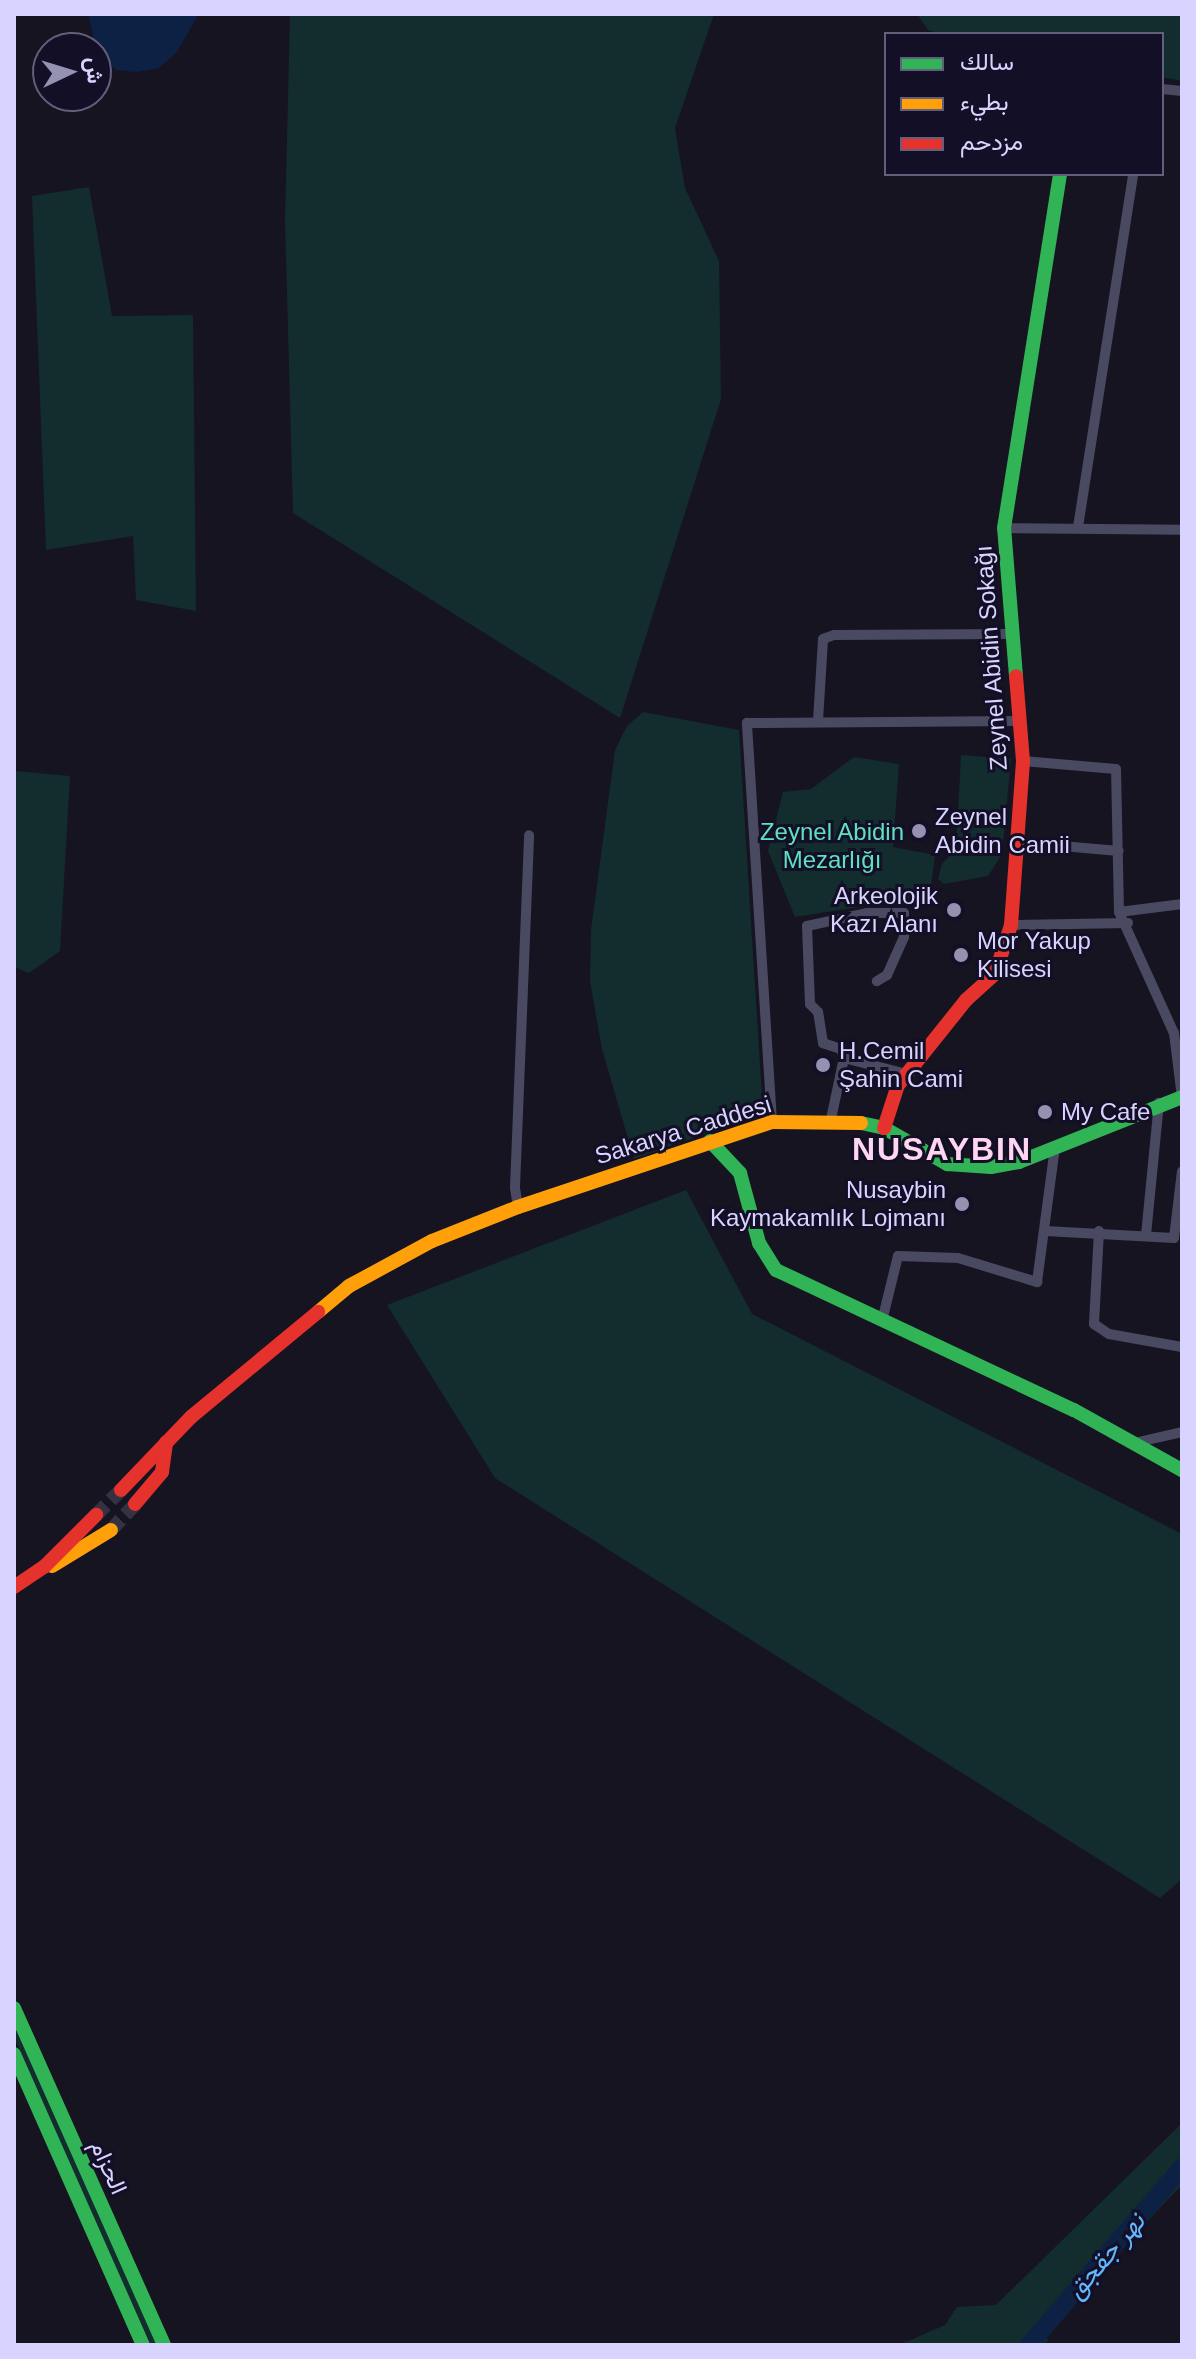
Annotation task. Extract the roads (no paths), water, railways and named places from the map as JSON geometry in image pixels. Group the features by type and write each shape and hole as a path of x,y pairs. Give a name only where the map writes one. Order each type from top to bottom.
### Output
{"street":[{"name":"Zeynel Abidin Sokağı","path":"884,1128 893,1097 907,1074 966,1000 995,974 1011,925 1023,761 1010,634 1004,528 1060,176"},
{"path":"1078,527 1133,176"},
{"path":"1004,528 1182,530"},
{"path":"818,721 823,639 834,635 1010,634"},
{"path":"772,1122 747,723 1021,721"},
{"path":"1023,761 1116,769 1119,912 1128,923 1174,1033 1182,1097"},
{"path":"518,1207 515,1187 529,835"},
{"path":"1016,842 1119,851"},
{"path":"1119,912 1182,904"},
{"path":"831,1119 844,1058 841,1049 823,1043 818,1012 810,1004 807,926 867,913 904,913 908,925 904,937 887,975 877,981"},
{"path":"1011,925 1128,923"},
{"path":"844,1058 907,1074"},
{"name":"Sakarya Caddesi","path":"121,1490 166,1442 304,1322 393,1260 518,1207 772,1122 831,1119 884,1128 955,1166 1010,1165 1159,1103 1182,1097"},
{"path":"1146,1235 1159,1103"},
{"path":"710,1141 740,1173 769,1263 812,1291 1074,1410 1181,1470"},
{"path":"882,1321 894,1257 958,1258 1037,1282 1055,1147"},
{"path":"1045,1231 1099,1231 1174,1238 1182,1171"},
{"path":"1099,1231 1094,1324 1109,1334 1182,1347"},
{"path":"1132,1444 1182,1432"},
{"path":"135,1504 162,1472 166,1442"},
{"path":"34,1574 96,1515"},
{"path":"14,1587 111,1530"},
{"name":"الحزام","path":"14,2008 164,2345"},
{"name":"الحزام","path":"14,2054 143,2345"}],"water":[{"path":"88,14 199,14 176,53 159,68 135,72 117,70 112,66 112,32 92,32"}],"waterway":[{"name":"نهر جقجق","path":"1029,2345 1182,2167"}],"tunnel":[{"path":"96,1515 121,1490"},
{"path":"111,1530 135,1504"}],"place":[{"name":"Zeynel Abidin Camii","path":"919,831"},
{"name":"Arkeolojik Kazı Alanı","path":"954,910"},
{"name":"Mor Yakup Kilisesi","path":"961,955"},
{"name":"H.Cemil Şahin Cami","path":"823,1065"},
{"name":"My Cafe","path":"1045,1112"},
{"name":"Nusaybin Kaymakamlık Lojmanı","path":"962,1204"}],"district":[{"name":"NUSAYBIN","path":"942,1149"}],"park label":[{"name":"Zeynel Abidin Mezarlığı","path":"832,846"}]}
